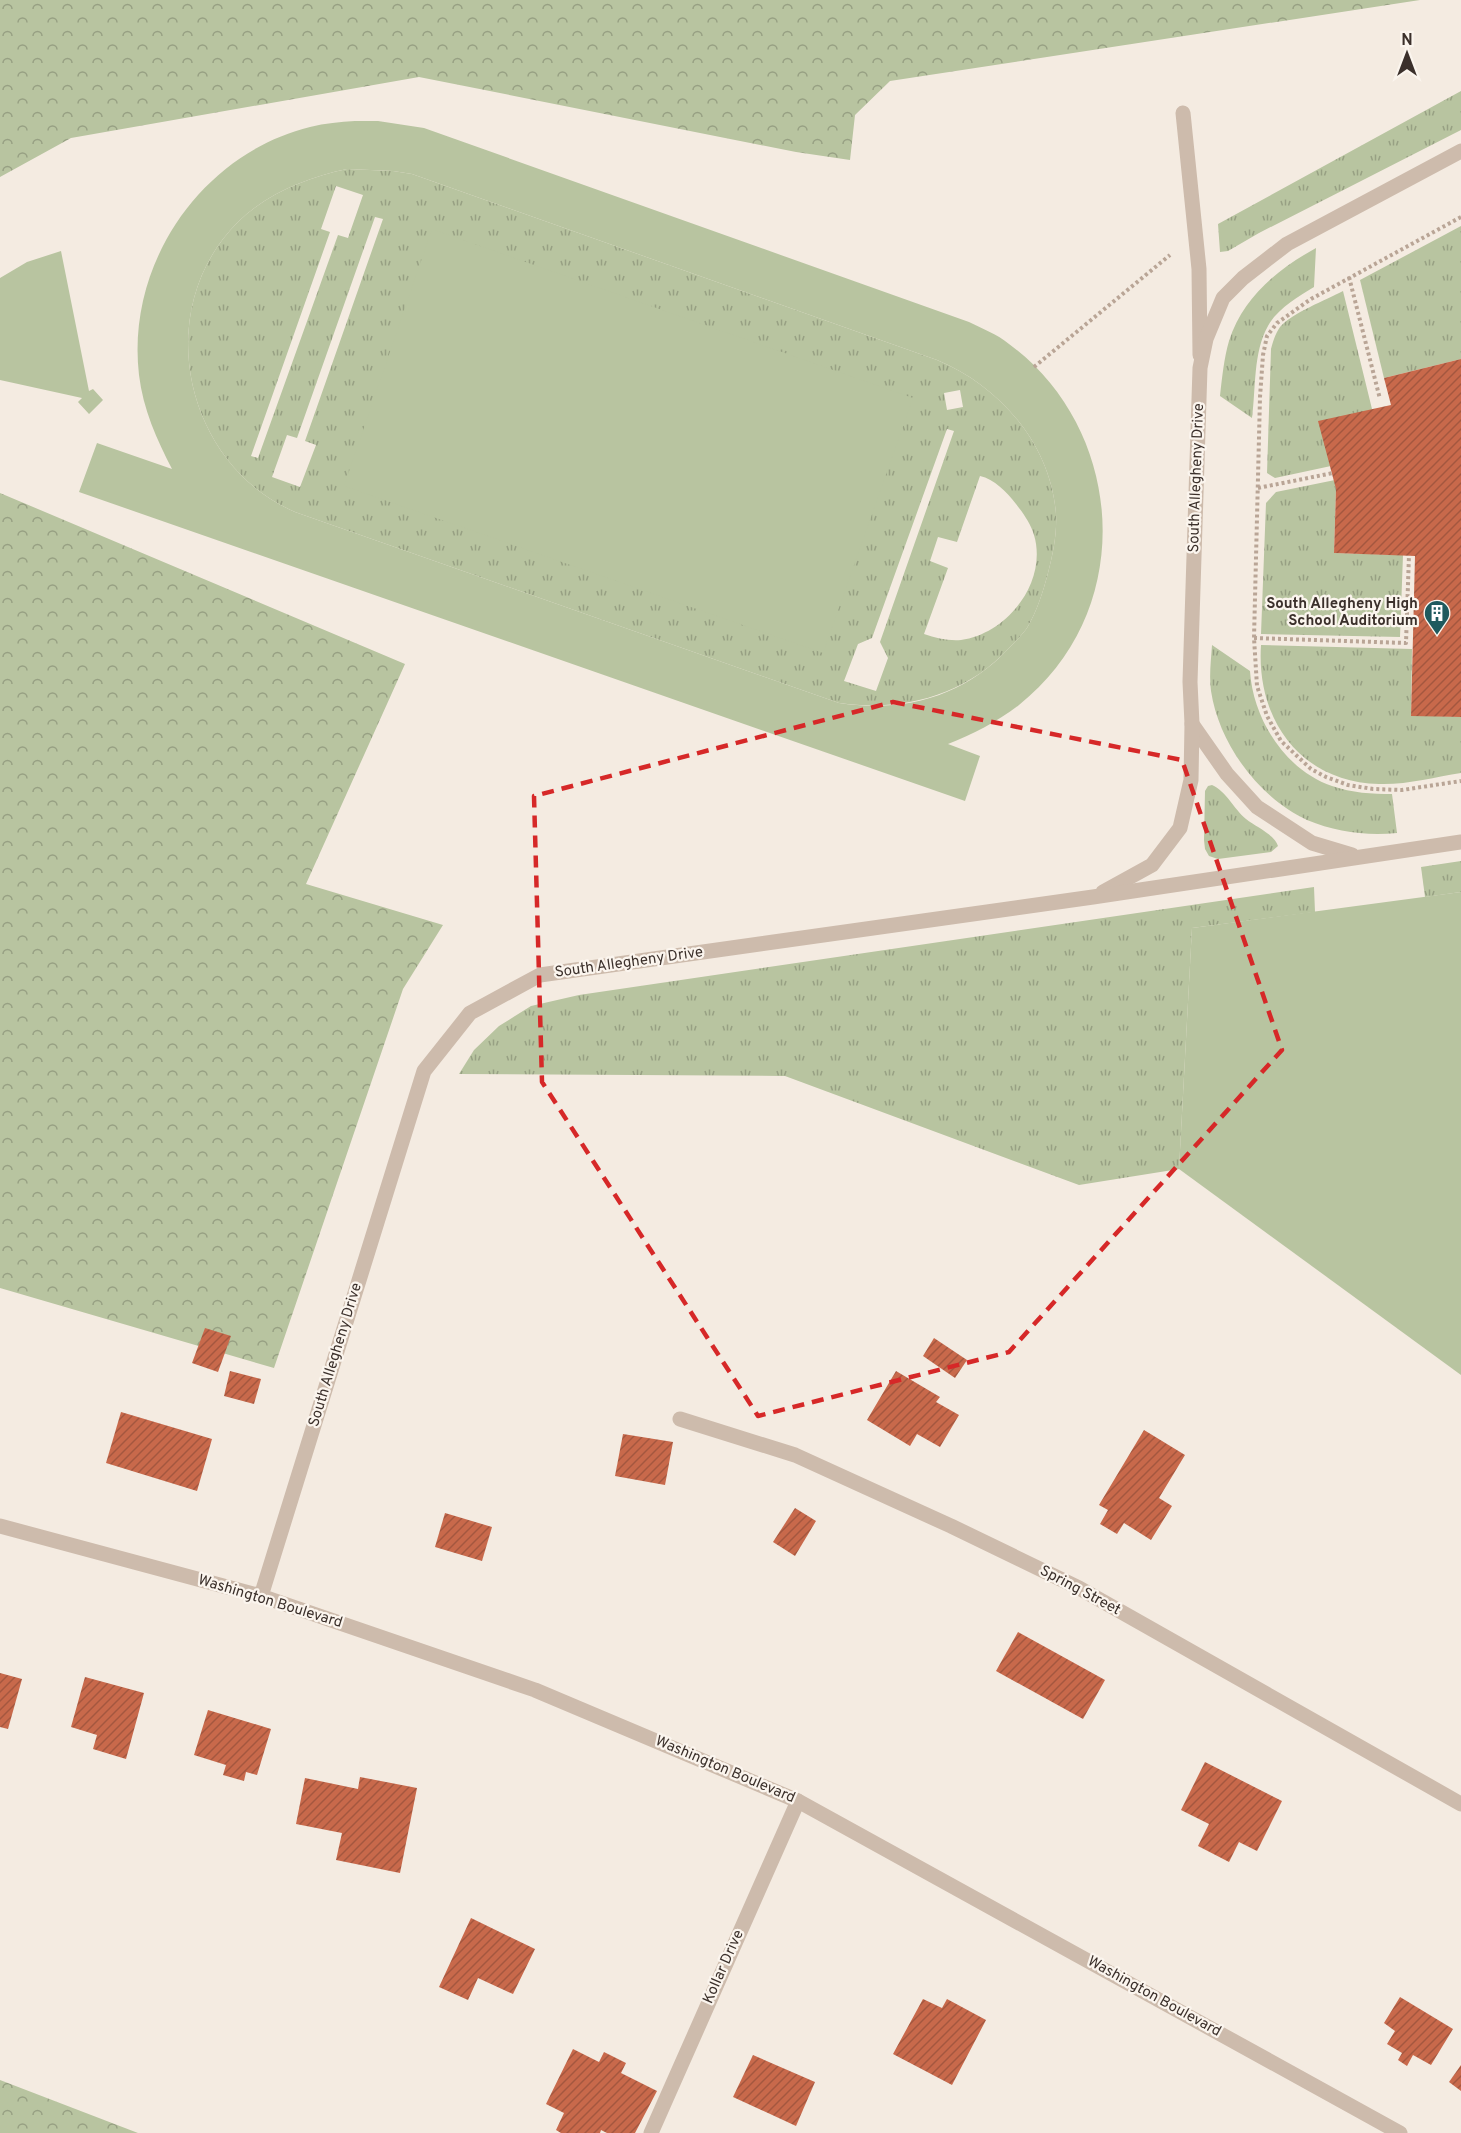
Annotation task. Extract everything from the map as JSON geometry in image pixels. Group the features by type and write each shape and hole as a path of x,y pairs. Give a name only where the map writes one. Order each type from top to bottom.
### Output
{"street":[{"path":"1183,113 1199,269 1200,368"},
{"name":"South Allegheny Drive","path":"1093,897 1152,865 1180,828 1191,780 1190,682 1200,368 1206,339 1223,298 1287,244 1461,151"},
{"path":"1192,724 1227,774 1257,807 1312,843 1358,856"},
{"name":"South Allegheny Drive","path":"261,1596 424,1071 471,1013 540,975 1093,897 1461,842"},
{"name":"Spring Street","path":"681,1419 795,1455 951,1526 1079,1588 1461,1804"},
{"name":"Washington Boulevard","path":"0,1526 261,1596 535,1690 798,1801 1400,2133"},
{"name":"Kollar Drive","path":"651,2133 798,1801"}],"path":[{"path":"1461,217 1349,277 1291,312 1277,323 1268,336 1262,363 1254,638 1257,686 1267,716 1281,741 1311,769 1348,785 1373,789 1401,790 1461,781"},
{"path":"1034,367 1171,254"},
{"path":"1349,277 1380,399"},
{"path":"1258,488 1333,473"},
{"path":"1254,638 1406,644 1409,623 1409,555"}],"highlighted area":[{"path":"893,702 1182,760 1282,1050 1009,1352 758,1416 542,1082 534,796"}],"green space":[{"path":"0,0 1420,0 890,81 855,115 850,160 796,152 419,77 71,138 0,177"},
{"path":"1461,91 1461,130 1228,251 1220,252 1218,224"},
{"path":"349,121 378,121 424,128 969,322 1004,340 1048,381 1077,424 1095,472 1102,522 1099,573 1084,622 1057,666 1011,711 985,727 948,744 980,756 965,801 79,492 97,443 172,469 147,412 139,375 138,334 145,293 159,255 179,220 205,188 235,162 271,141 310,127","holes":["347,169 412,174 937,360 981,385 1001,402 1033,442 1044,464 1052,489 1056,514 1053,551 1042,594 1027,628 991,665 952,690 931,698 886,706 839,703 295,512 260,491 231,463 209,430 194,393 188,353 191,313 202,275 223,239 235,225 263,202 279,193 295,185"]},
{"path":"347,169 412,174 937,360 960,371 1001,402 1018,421 1033,442 1044,464 1052,489 1056,514 1053,551 1042,594 1027,628 992,665 952,689 931,697 886,705 839,703 295,512 260,491 231,463 209,430 194,393 188,353 191,313 202,275 223,239 235,225 263,202 279,193 329,173","holes":["336,186 363,195 348,238 338,235 258,458 251,456 330,232 321,229","375,217 383,219 305,441 316,445 300,487 272,477 287,435 297,438","960,390 963,407 947,410 944,393","947,429 954,431 880,642 888,658 876,691 844,681 858,644 872,638","980,476 995,483 1009,495 1029,523 1033,531 1037,553 1035,570 1020,603 994,628 978,636 961,640 924,634 948,568 930,561 938,537 957,542"]},
{"path":"1461,226 1461,359 1384,378 1360,280"},
{"path":"432,229 913,398 823,653 344,486"},
{"path":"1316,248 1314,287 1277,314 1263,336 1257,359 1252,418 1220,396 1224,361 1235,325 1253,298 1275,275"},
{"path":"61,251 89,391 93,389 103,400 89,414 78,402 82,398 0,380 0,278 27,262"},
{"path":"1343,291 1372,409 1331,466 1275,478 1267,473 1271,349 1274,338 1285,322"},
{"path":"1335,480 1334,553 1403,555 1400,637 1261,634 1266,503 1276,492"},
{"path":"0,493 405,664 306,884 443,925 403,989 274,1368 0,1288"},
{"path":"1212,645 1250,671 1257,707 1274,740 1286,755 1300,768 1332,786 1362,793 1392,794 1397,833 1374,834 1329,828 1289,810 1258,783 1232,749 1215,711 1210,685"},
{"path":"1261,645 1412,649 1411,715 1461,717 1461,773 1410,782 1379,784 1351,780 1327,772 1306,759 1289,742 1275,721 1266,698 1261,672"},
{"path":"1212,785 1222,791 1246,819 1273,838 1278,846 1271,852 1218,859 1209,856 1204,840 1205,791 1208,786"},
{"path":"1461,861 1461,892 1425,897 1421,867"},
{"path":"1314,887 1315,912 1192,928 1179,1169 1079,1185 785,1076 459,1074 474,1050 499,1026 531,1006 579,995"},
{"path":"1461,892 1461,1375 1179,1169 1192,928"},
{"path":"0,2080 138,2133 0,2133"}],"building":[{"path":"1461,359 1461,717 1411,716 1415,556 1334,553 1336,489 1318,421 1391,405 1384,378"},
{"path":"205,1328 231,1336 218,1372 192,1363"},
{"path":"934,1338 967,1360 955,1378 923,1356"},
{"path":"230,1371 261,1379 254,1404 224,1396"},
{"path":"896,1371 940,1397 936,1402 959,1415 940,1447 917,1434 910,1446 867,1420"},
{"path":"121,1412 212,1439 197,1491 106,1463"},
{"path":"1144,1430 1185,1455 1159,1498 1172,1506 1151,1540 1124,1523 1117,1534 1100,1524 1108,1510 1099,1505"},
{"path":"623,1434 673,1442 665,1485 615,1476"},
{"path":"795,1508 816,1521 795,1556 773,1542"},
{"path":"445,1513 492,1527 482,1561 435,1547"},
{"path":"1018,1632 1105,1680 1083,1719 996,1671"},
{"path":"0,1673 22,1679 8,1729 0,1727"},
{"path":"85,1677 144,1693 126,1759 93,1749 97,1735 71,1727"},
{"path":"208,1710 271,1729 257,1775 246,1772 244,1781 223,1775 226,1765 194,1755"},
{"path":"1205,1762 1282,1801 1257,1851 1239,1842 1229,1862 1198,1846 1209,1824 1181,1810"},
{"path":"360,1777 417,1788 400,1873 336,1860 342,1833 296,1824 305,1778 358,1789"},
{"path":"471,1918 535,1949 513,1994 478,1978 468,2000 439,1987"},
{"path":"1400,1997 1453,2029 1431,2065 1413,2055 1407,2066 1398,2060 1402,2053 1387,2044 1395,2031 1384,2023"},
{"path":"923,1999 942,2008 947,1999 986,2020 952,2085 893,2054"},
{"path":"573,2049 599,2062 604,2052 626,2063 621,2073 657,2091 635,2133 607,2133 601,2130 600,2133 561,2133 556,2130 564,2113 546,2104"},
{"path":"753,2055 815,2082 796,2126 733,2097"},
{"path":"1461,2065 1461,2091 1449,2082"}],"place":[{"name":"South Allegheny High School Auditorium","path":"1437,636"}]}
